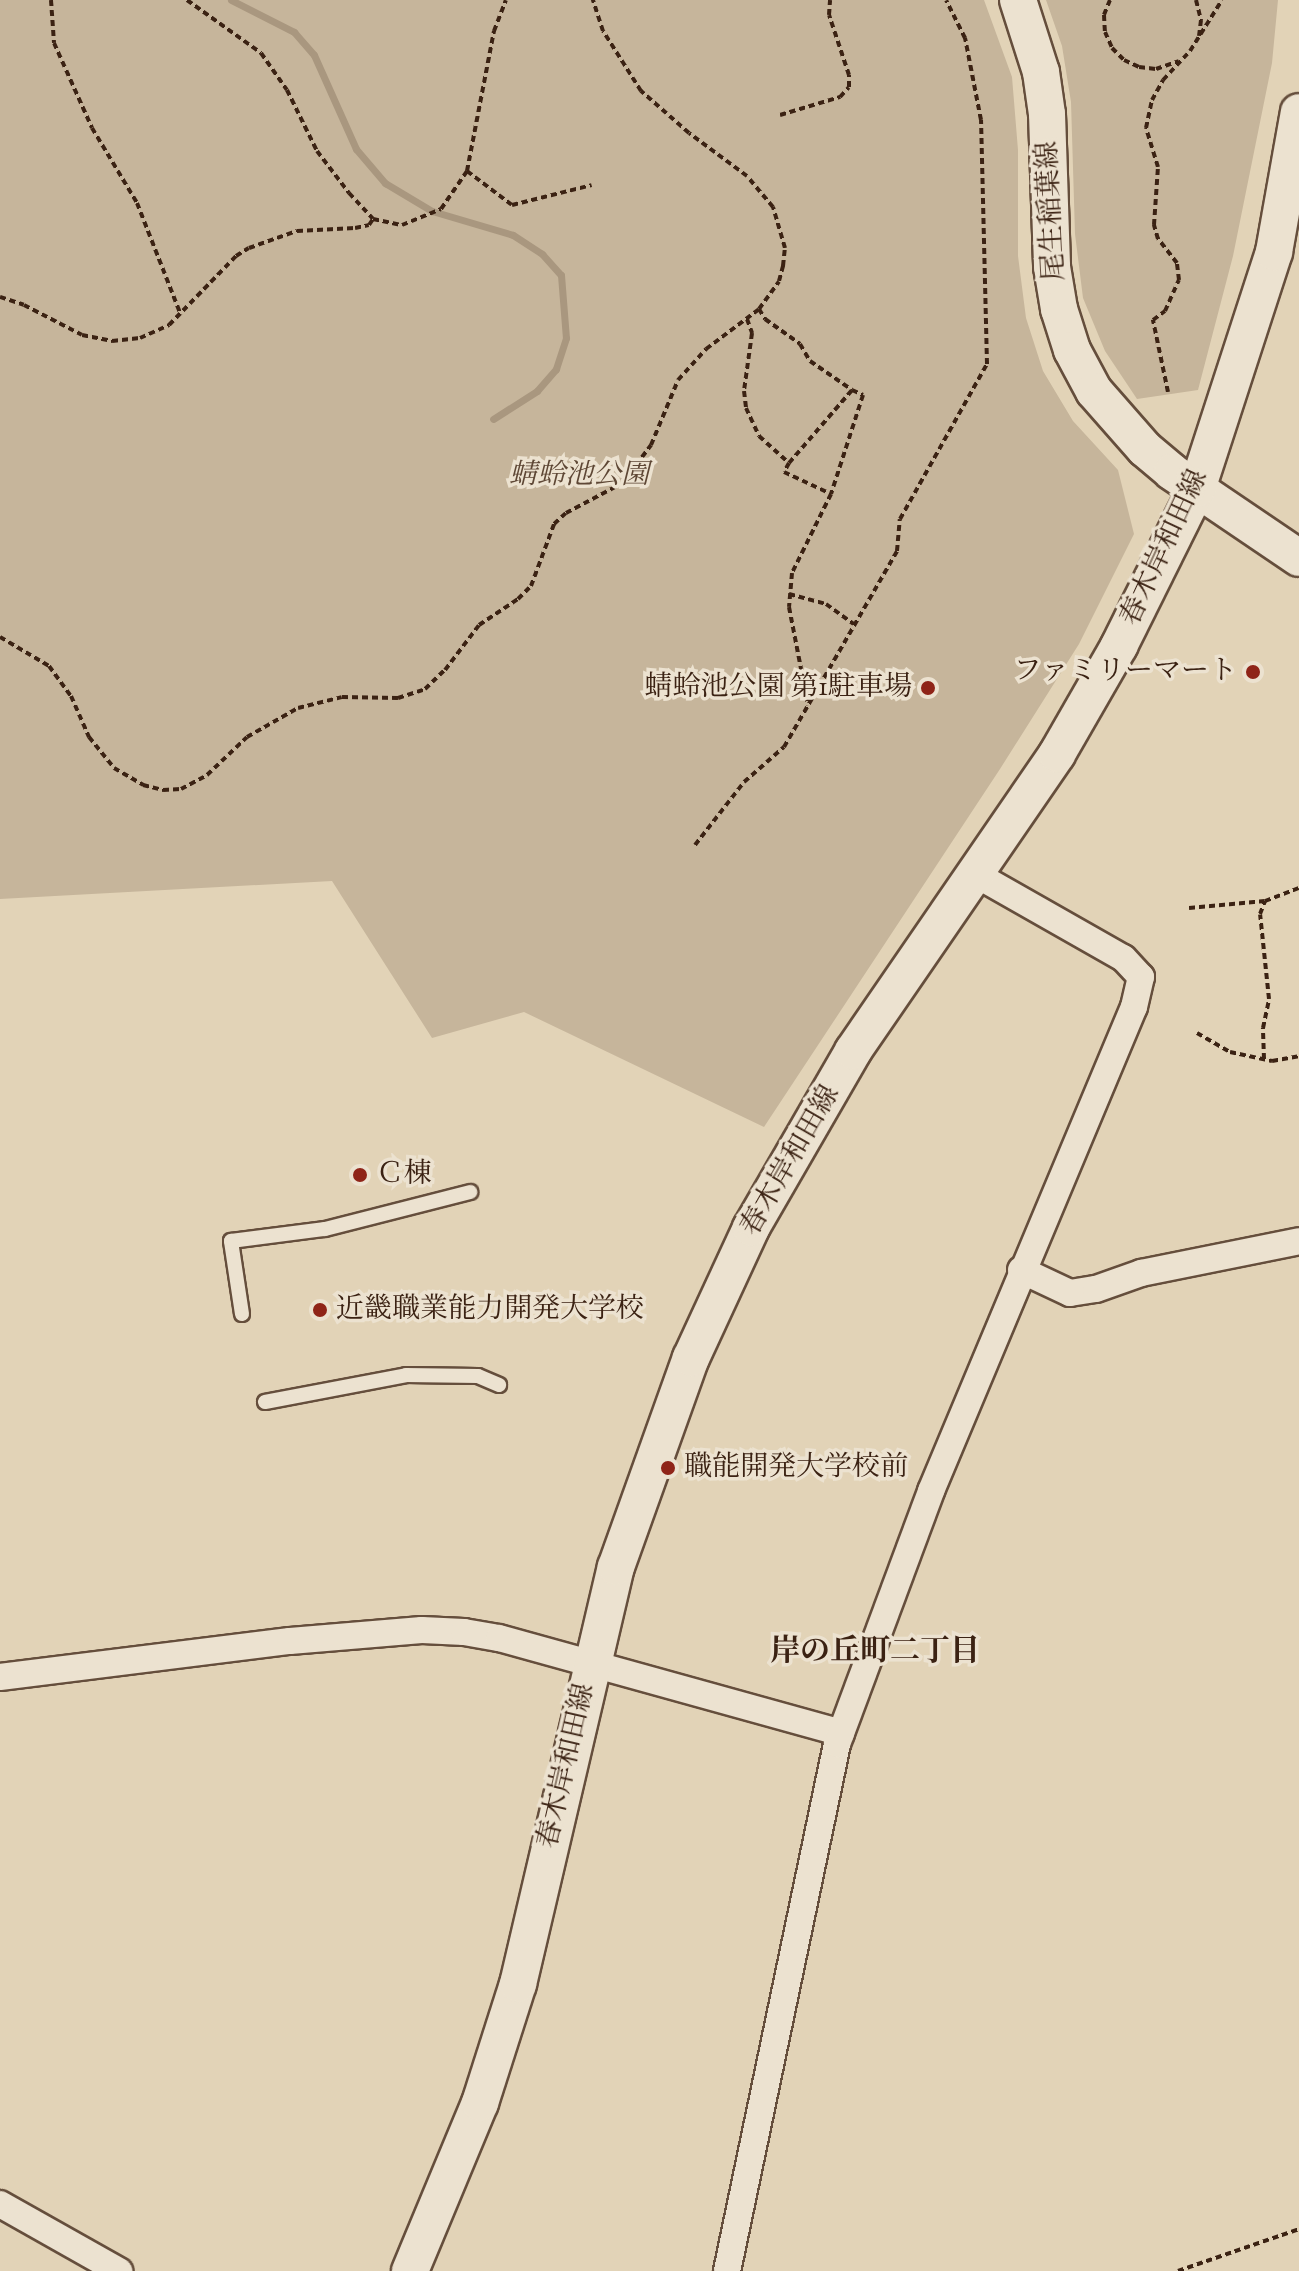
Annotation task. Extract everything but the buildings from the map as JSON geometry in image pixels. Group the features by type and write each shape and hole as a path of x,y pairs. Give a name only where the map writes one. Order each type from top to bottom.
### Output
{"main road":[{"name":"尾生稲葉線","path":"1018,0 1041,72 1047,114 1052,267 1059,309 1072,350 1094,391 1119,423 1163,465 1299,558"},
{"name":"春木岸和田線","path":"410,2271 480,2103 518,1984 590,1666 631,1517 719,1292 751,1228 853,1051 977,875 1057,754 1119,646 1197,489 1274,252 1299,112"}],"street":[{"path":"727,2271 841,1733 931,1491 1021,1270 1134,1007 1141,977 1123,958 977,875"},
{"path":"1021,1270 1070,1293 1096,1289 1141,1273 1299,1241"},
{"path":"0,1677 164,1654 422,1630 499,1638 590,1666 841,1733"},
{"path":"0,2204 119,2271"}],"lane":[{"path":"242,1314 231,1241 325,1229 470,1192"},
{"path":"265,1402 406,1375 478,1376 499,1385"}],"path":[{"path":"51,0 54,43 92,128 132,191 181,315"},
{"path":"187,0 261,53 287,90 317,151 373,219 402,225 428,217 441,209 467,171 494,31 506,0"},
{"path":"0,637 49,666 71,696 95,746 114,768 128,779 163,790 181,789 194,783 247,737 298,708 342,697 413,695 436,681 479,625 531,586 554,524 566,513 615,487 630,473 651,445 678,380 706,349 759,309 779,281 785,248 773,207 747,176 689,133 641,91 603,31 593,0"},
{"path":"780,115 840,97 849,87 849,75 829,15 830,0"},
{"path":"695,845 744,782 784,747 897,551 902,516 987,364 981,120 965,38 946,0"},
{"path":"1110,0 1104,15 1105,32 1112,48 1124,60 1139,67 1156,69 1177,62 1190,51 1198,37 1201,20 1196,0"},
{"path":"1168,392 1153,320 1165,311 1179,280 1177,263 1158,239 1154,225 1158,167 1146,128 1152,100 1163,80 1190,51 1222,0"},
{"path":"467,171 512,205 592,185"},
{"path":"0,297 24,305 82,335 112,341 140,338 169,325 236,256 249,248 297,231 355,228 369,225 373,219"},
{"path":"759,309 765,319 800,344 810,361 863,395 831,494 798,555 789,594 808,705"},
{"path":"747,319 752,333 744,391 746,408 759,436 789,463"},
{"path":"831,494 784,472 852,390"},
{"path":"789,594 826,604 854,624"},
{"path":"1189,908 1265,901 1299,888"},
{"path":"1264,1059 1263,1028 1269,999 1260,914 1265,901"},
{"path":"1197,1033 1230,1052 1264,1059 1299,1056"},
{"path":"1178,2271 1299,2229"}],"green space":[{"name":"蜻蛉池公園","path":"0,0 984,0 1012,77 1018,150 1018,256 1026,318 1043,371 1073,421 1118,470 1134,534 1079,644 764,1127 524,1012 432,1038 332,881 0,899"},
{"path":"1046,0 1278,0 1272,63 1233,256 1198,390 1137,399 1105,351 1083,298 1075,234 1071,102 1062,46"}],"waterway":[{"path":"231,0 294,32 314,55 356,149 385,183 432,211 513,235 542,254 561,275 566,338 556,369 537,391 493,419"}],"place":[{"name":"ファミリーマート","path":"1253,672"},
{"name":"蜻蛉池公園 第1駐車場","path":"928,688"},
{"name":"Ｃ棟","path":"360,1175"},
{"name":"近畿職業能力開発大学校","path":"320,1310"},
{"name":"職能開発大学校前","path":"668,1468"}],"district":[{"name":"岸の丘町二丁目","path":"875,1653"}]}
